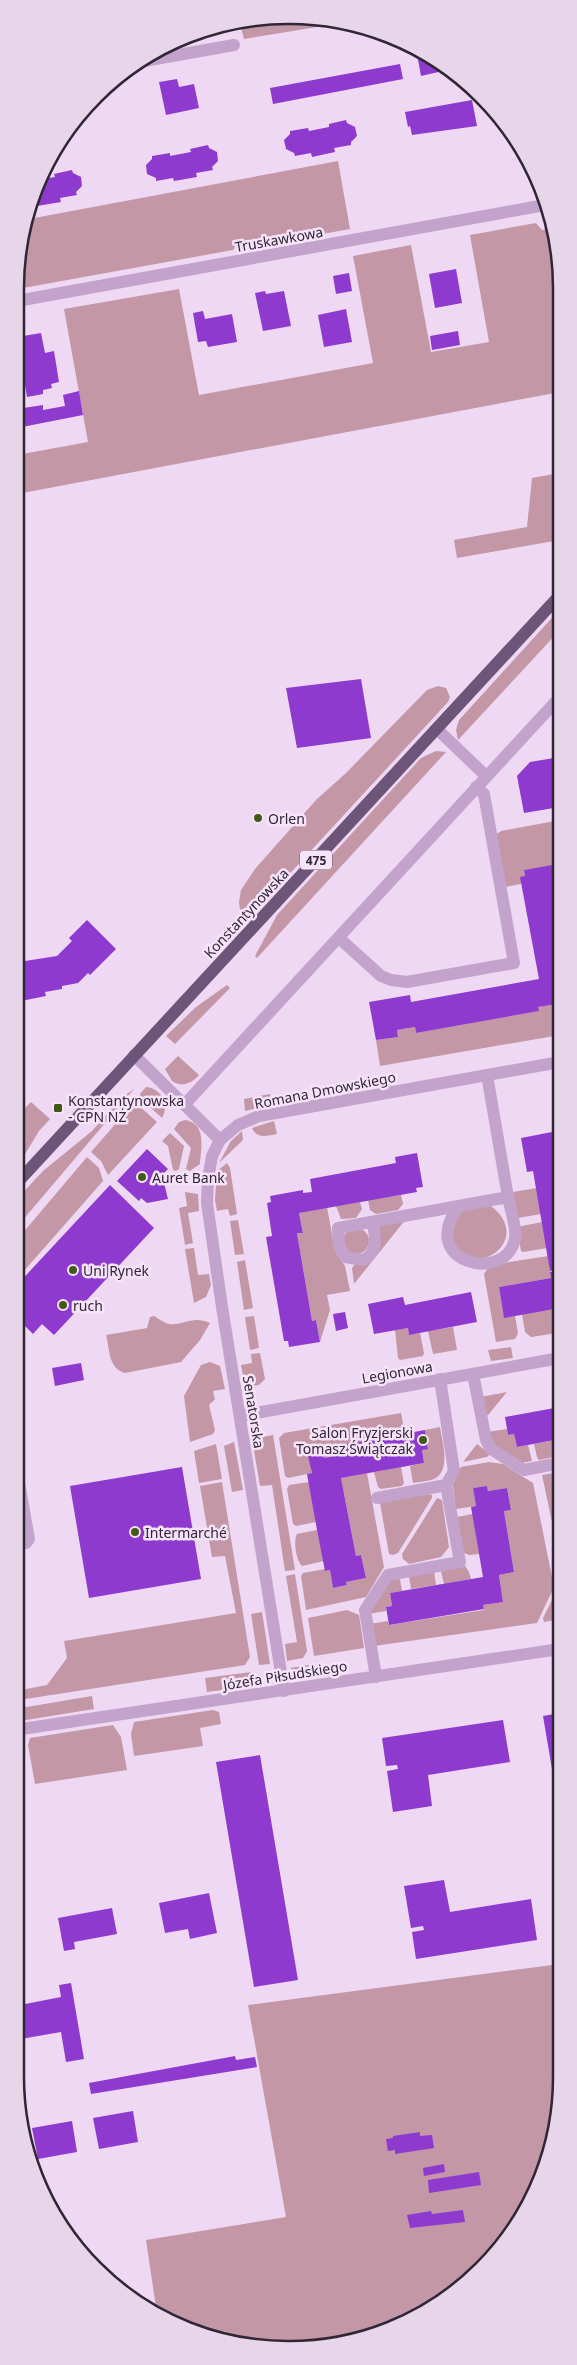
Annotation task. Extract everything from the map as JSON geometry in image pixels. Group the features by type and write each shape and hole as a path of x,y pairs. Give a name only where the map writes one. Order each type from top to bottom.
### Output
{"main road":[{"name":"Konstantynowska","path":"24,1175 553,603"}],"street":[{"path":"156,59 234,45"},
{"name":"Truskawkowa","path":"24,300 540,206"},
{"path":"185,1104 553,704"},
{"path":"436,729 486,776"},
{"path":"339,938 381,976 391,980 407,982 514,962 484,794 476,787"},
{"path":"134,1055 220,1140"},
{"name":"Romana Dmowskiego","path":"220,1140 238,1125 259,1116 553,1063"},
{"path":"459,1206 450,1218 446,1232 449,1244 455,1254 466,1262 481,1264 505,1256 512,1248 516,1237 486,1075"},
{"name":"Senatorska","path":"220,1140 212,1156 208,1179 207,1203 284,1691"},
{"path":"373,1222 508,1198"},
{"name":"Legionowa","path":"240,1416 553,1359"},
{"path":"472,1374 486,1440 491,1449 524,1470 553,1464"},
{"path":"376,1677 365,1610 388,1575 460,1562 446,1485 454,1471 440,1380"},
{"path":"377,1498 446,1485"},
{"path":"24,1511 29,1539 24,1543"},
{"name":"Józefa Piłsudskiego","path":"24,1729 553,1650"}],"shaded area":[{"path":"306,24 323,26 244,39 241,28 254,26"},
{"path":"338,161 350,229 267,244 263,238 238,242 233,250 24,288 26,254 34,218"},
{"path":"536,223 542,230 546,229 553,271 553,393 24,493 24,454 88,442 64,309 179,289 199,395 373,363 353,256 411,245 431,352 489,342 470,235"},
{"path":"553,474 553,541 457,558 454,540 527,527 532,478"},
{"path":"553,617 553,638 458,740 456,730 459,720"},
{"path":"438,686 446,688 450,697 448,702 259,907 247,912 240,910 241,890 255,869 316,800 346,773 427,690"},
{"path":"436,751 446,752 257,958 255,956 277,915 421,758"},
{"path":"553,821 553,866 524,870 525,876 521,884 505,887 495,835 501,831"},
{"path":"227,985 230,988 175,1044 166,1036 196,1007"},
{"path":"553,1005 553,1036 380,1066 376,1040 398,1037 397,1030 415,1027 416,1033 538,1011 538,1007"},
{"path":"178,1056 199,1075 187,1084 179,1084 172,1081 165,1069"},
{"path":"146,1087 156,1090 163,1098 165,1108 162,1118 140,1098 140,1094"},
{"path":"134,1089 24,1219 24,1191 43,1171 92,1131 120,1099"},
{"path":"270,1094 272,1105 245,1111 244,1099"},
{"path":"31,1102 50,1119 39,1131 24,1156 24,1109"},
{"path":"136,1103 157,1122 108,1175 101,1161 91,1152 132,1105"},
{"path":"185,1120 197,1126 201,1138 200,1164 190,1171 186,1169 191,1148 174,1129 179,1122"},
{"path":"274,1121 277,1134 259,1135 252,1128"},
{"path":"242,1131 243,1140 219,1163 231,1141"},
{"path":"170,1133 184,1146 179,1169 176,1171 173,1170 168,1146 162,1141"},
{"path":"87,1157 99,1168 103,1181 24,1271 24,1232"},
{"path":"227,1163 230,1168 237,1214 230,1216 228,1209 217,1211 215,1200 217,1171"},
{"path":"537,1188 541,1214 518,1218 513,1192"},
{"path":"185,1192 198,1194 199,1211 188,1213 193,1243 185,1245 179,1208 187,1206"},
{"path":"401,1195 403,1204 398,1210 376,1214 370,1210 368,1200"},
{"path":"360,1202 362,1209 356,1218 341,1219 336,1206"},
{"path":"491,1206 503,1219 506,1232 504,1243 496,1252 485,1258 474,1258 462,1254 453,1242 452,1223 464,1209"},
{"path":"327,1207 335,1251 345,1266 350,1291 327,1295 330,1310 320,1342 316,1320 312,1321 297,1233 303,1232 299,1213"},
{"path":"406,1219 354,1284 352,1268 355,1264 359,1264 380,1226"},
{"path":"238,1220 244,1254 235,1255 230,1221"},
{"path":"542,1222 547,1248 521,1251 517,1227"},
{"path":"356,1228 365,1232 369,1241 365,1250 356,1254 347,1250 343,1241 347,1232"},
{"path":"194,1248 198,1275 209,1274 211,1285 206,1297 194,1303 185,1249"},
{"path":"548,1256 551,1278 499,1287 504,1317 515,1316 518,1333 515,1339 496,1342 484,1274 490,1265"},
{"path":"245,1260 253,1308 244,1310 237,1262"},
{"path":"553,1309 553,1334 531,1337 525,1332 522,1314"},
{"path":"154,1316 169,1324 179,1324 193,1320 210,1323 200,1340 181,1362 125,1373 119,1371 111,1358 106,1335 147,1328 150,1317"},
{"path":"254,1316 259,1348 250,1350 245,1317"},
{"path":"453,1327 457,1350 433,1354 428,1331"},
{"path":"408,1328 409,1334 420,1333 424,1353 423,1356 400,1360 398,1358 395,1330"},
{"path":"511,1347 513,1358 491,1361 488,1350"},
{"path":"260,1353 265,1379 259,1385 245,1387 241,1365 252,1363 251,1354"},
{"path":"210,1362 220,1366 225,1389 213,1391 215,1399 209,1405 215,1430 213,1434 190,1442 184,1396 201,1365"},
{"path":"507,1392 488,1415 484,1416 480,1397"},
{"path":"401,1413 405,1434 342,1445 344,1454 324,1458 323,1453 309,1456 312,1473 288,1478 285,1476 279,1438 284,1433"},
{"path":"440,1427 444,1447 444,1461 441,1474 428,1481 413,1483 410,1466 424,1463 422,1450 428,1448 425,1430"},
{"path":"507,1429 508,1435 514,1434 517,1447 528,1445 532,1461 522,1463 494,1446 487,1432"},
{"path":"273,1435 295,1570 285,1571 272,1485 260,1486 252,1439"},
{"path":"553,1440 553,1457 539,1460 534,1444"},
{"path":"234,1442 243,1490 232,1492 224,1446"},
{"path":"216,1444 222,1479 199,1483 194,1451"},
{"path":"477,1444 490,1454 487,1457 463,1462"},
{"path":"489,1462 503,1464 533,1483 553,1582 553,1589 537,1623 374,1646 370,1624 388,1621 389,1625 484,1610 483,1605 503,1602 499,1575 514,1572 504,1511 511,1510 507,1488 488,1491 487,1486 473,1488 476,1506 456,1509 452,1479 461,1467"},
{"path":"401,1467 404,1483 402,1486 381,1489 378,1487 374,1472"},
{"path":"367,1473 384,1567 366,1597 306,1610 301,1576 303,1573 325,1569 325,1571 330,1570 333,1588 347,1585 346,1582 366,1578 361,1555 356,1556 341,1478"},
{"path":"553,1473 553,1527 542,1475"},
{"path":"222,1482 250,1657 245,1665 24,1699 24,1689 47,1685 67,1658 64,1641 236,1613 225,1556 212,1557 200,1486"},
{"path":"309,1482 316,1522 296,1526 293,1524 287,1489 289,1485"},
{"path":"428,1494 432,1495 432,1498 398,1553 389,1554 380,1503"},
{"path":"437,1498 442,1500 449,1547 441,1557 409,1564 403,1559 402,1554"},
{"path":"473,1514 479,1554 469,1555 462,1552 457,1517"},
{"path":"317,1530 324,1561 302,1566 296,1550 295,1541 297,1534"},
{"path":"465,1566 471,1579 444,1584 441,1571"},
{"path":"434,1571 436,1585 411,1589 409,1576"},
{"path":"295,1574 307,1651 303,1658 287,1661 285,1644 297,1642 286,1576"},
{"path":"387,1579 400,1579 402,1591 390,1593 392,1606 386,1607 386,1611 368,1614"},
{"path":"553,1598 553,1620 544,1622 543,1618"},
{"path":"347,1610 359,1615 364,1648 314,1656 308,1618"},
{"path":"262,1612 270,1664 259,1665 251,1614"},
{"path":"315,1664 317,1675 300,1675 290,1668"},
{"path":"252,1672 254,1686 207,1692 205,1678"},
{"path":"92,1696 94,1709 26,1720 24,1720 24,1707"},
{"path":"213,1710 219,1712 221,1724 200,1728 203,1746 134,1756 131,1734 134,1722"},
{"path":"113,1725 121,1737 127,1770 35,1784 28,1745 30,1738"},
{"path":"553,1965 553,2094 548,2128 539,2162 526,2194 499,2238 476,2264 436,2297 406,2314 374,2327 340,2336 306,2341 271,2341 237,2336 203,2327 156,2306 146,2240 286,2217 248,2005"}],"building":[{"path":"418,57 441,71 421,76"},
{"path":"400,64 403,79 273,104 270,88"},
{"path":"177,79 179,87 194,84 199,108 166,115 159,82"},
{"path":"472,100 477,126 412,135 410,126 408,127 405,112"},
{"path":"346,120 347,123 355,127 357,136 351,142 351,145 334,148 335,152 312,157 311,153 295,156 294,153 286,149 284,140 290,134 290,131 308,128 309,131 329,127 329,124"},
{"path":"208,145 209,148 217,152 218,161 212,167 213,170 196,173 197,177 174,181 173,178 156,181 156,178 147,174 146,165 152,159 152,156 170,153 170,156 191,152 190,149"},
{"path":"72,170 73,173 81,177 82,186 76,192 77,195 60,198 61,202 37,206 48,178 55,177 54,174"},
{"path":"456,269 462,303 435,308 429,274"},
{"path":"349,273 352,291 336,294 333,276"},
{"path":"265,291 266,294 284,291 291,326 263,331 255,293"},
{"path":"346,309 352,342 324,347 318,315"},
{"path":"203,311 205,319 232,314 237,342 208,347 206,341 198,342 193,313"},
{"path":"458,331 460,345 432,350 430,336"},
{"path":"41,333 45,353 54,351 59,382 51,384 52,388 43,390 43,394 27,397 24,379 24,336"},
{"path":"79,391 83,415 24,427 24,408 43,405 43,410 65,406 63,395"},
{"path":"361,679 371,738 297,748 286,688"},
{"path":"553,758 553,808 524,813 517,776 530,762"},
{"path":"553,865 553,1005 538,1007 539,1011 416,1033 415,1027 397,1030 398,1037 376,1040 369,1002 410,995 411,1002 539,979 520,877 525,876 524,870"},
{"path":"87,920 116,949 90,975 88,973 78,983 62,986 62,989 45,992 46,996 24,1000 24,958 25,961 57,956 72,941 69,938"},
{"path":"552,1132 553,1270 550,1271 533,1171 527,1172 521,1138"},
{"name":"Auret Bank","path":"147,1149 168,1169 162,1175 168,1199 147,1203 141,1198 139,1201 117,1181"},
{"path":"417,1153 423,1187 416,1188 417,1192 299,1213 303,1233 297,1233 312,1321 316,1320 320,1342 289,1347 288,1341 284,1341 266,1237 272,1236 267,1203 271,1202 270,1196 303,1190 303,1193 312,1192 310,1179 396,1163 395,1157"},
{"name":"Uni Rynek","path":"110,1185 154,1228 54,1335 42,1324 33,1334 24,1325 24,1277"},
{"path":"550,1272 553,1272 553,1309 504,1318 499,1287 551,1278"},
{"path":"471,1292 477,1322 409,1335 408,1328 374,1334 368,1304 403,1297 405,1305"},
{"path":"345,1312 348,1328 336,1331 333,1314"},
{"path":"81,1363 84,1380 55,1386 52,1368"},
{"path":"553,1408 553,1440 517,1447 514,1434 508,1435 505,1417"},
{"path":"425,1430 428,1449 422,1450 424,1463 341,1478 356,1556 361,1555 366,1578 346,1582 347,1585 333,1588 330,1570 325,1571 317,1530 307,1474 312,1473 308,1456 323,1453 324,1458 344,1454 342,1445"},
{"name":"Intermarché","path":"182,1467 201,1579 89,1598 70,1486"},
{"path":"487,1486 488,1491 507,1488 511,1510 504,1511 514,1572 499,1575 503,1602 483,1605 484,1609 389,1625 386,1607 392,1606 390,1593 483,1577 471,1507 476,1506 473,1488"},
{"path":"553,1714 553,1775 543,1716"},
{"path":"503,1720 510,1762 428,1775 432,1806 393,1812 387,1771 398,1769 397,1765 386,1766 382,1738"},
{"path":"260,1755 298,1980 254,1987 216,1762"},
{"path":"444,1880 450,1912 531,1899 537,1940 416,1959 412,1932 424,1930 423,1926 411,1928 404,1886"},
{"path":"209,1893 217,1933 190,1939 188,1929 165,1933 159,1903"},
{"path":"112,1908 117,1934 74,1942 75,1949 64,1951 58,1918"},
{"path":"71,1983 84,2059 66,2062 61,2032 24,2038 24,2004 61,1997 59,1985"},
{"path":"235,2056 236,2060 255,2057 257,2067 91,2094 89,2083"},
{"path":"133,2111 138,2142 99,2149 93,2118"},
{"path":"72,2121 77,2152 38,2159 32,2128"},
{"path":"420,2132 420,2136 432,2135 434,2148 395,2154 395,2150 388,2151 386,2139 393,2138 393,2136"},
{"path":"444,2164 445,2172 424,2176 423,2168"},
{"path":"479,2172 481,2185 429,2193 428,2180"},
{"path":"463,2210 465,2222 410,2228 407,2215 431,2211 432,2214"}],"place":[{"name":"Orlen","path":"258,818"},
{"name":"Konstantynowska - CPN NŻ","path":"58,1108"},
{"name":"Auret Bank","path":"142,1177"},
{"name":"Uni Rynek","path":"73,1270"},
{"name":"ruch","path":"63,1305"},
{"name":"Salon Fryzjerski Tomasz Świątczak","path":"423,1440"},
{"name":"Intermarché","path":"135,1532"}]}
